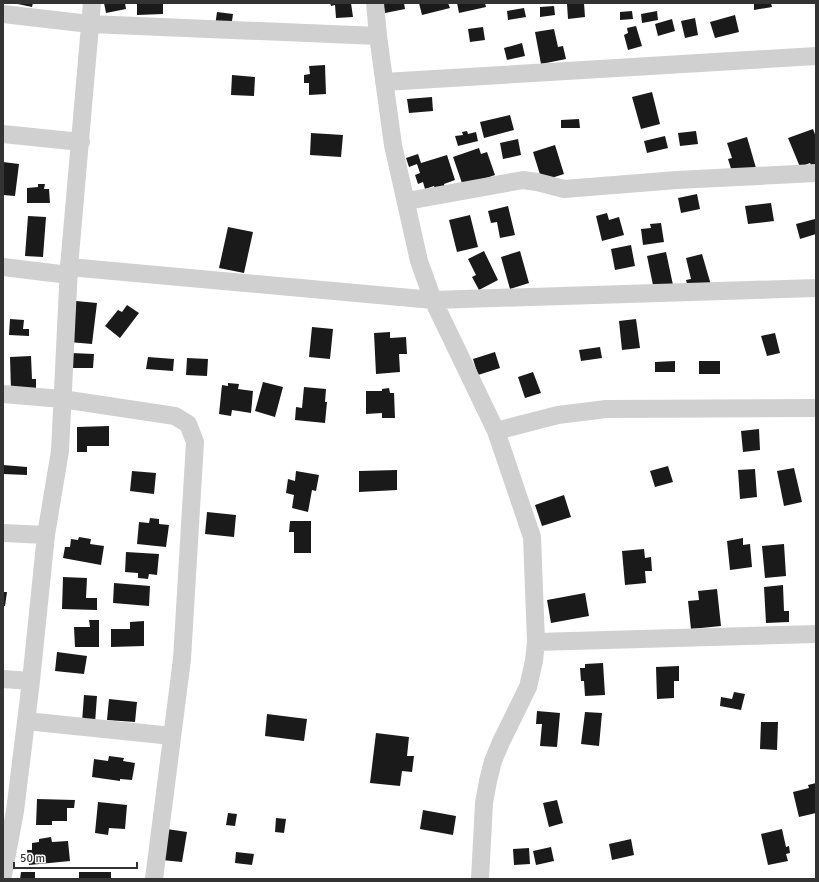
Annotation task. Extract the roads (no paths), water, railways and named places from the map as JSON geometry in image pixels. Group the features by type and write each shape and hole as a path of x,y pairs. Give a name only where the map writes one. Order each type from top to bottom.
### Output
{"street":[{"path":"3,875 9,810 26,721 46,535 60,451 69,271 92,3"},
{"path":"375,3 384,82 394,145 419,261 433,300 496,431 532,537 536,642 534,660 528,687 501,742 493,761 488,781 484,803 480,879"},
{"path":"3,14 90,24 378,36"},
{"path":"384,82 816,56"},
{"path":"3,134 81,142"},
{"path":"407,201 523,180 564,189 677,180 816,173"},
{"path":"3,267 433,300 816,288"},
{"path":"3,394 62,399 175,416 188,424 195,442 182,659 154,879"},
{"path":"496,431 558,415 606,408 816,408"},
{"path":"3,533 46,535"},
{"path":"536,642 816,634"},
{"path":"3,679 31,681"},
{"path":"26,721 172,736"}]}
